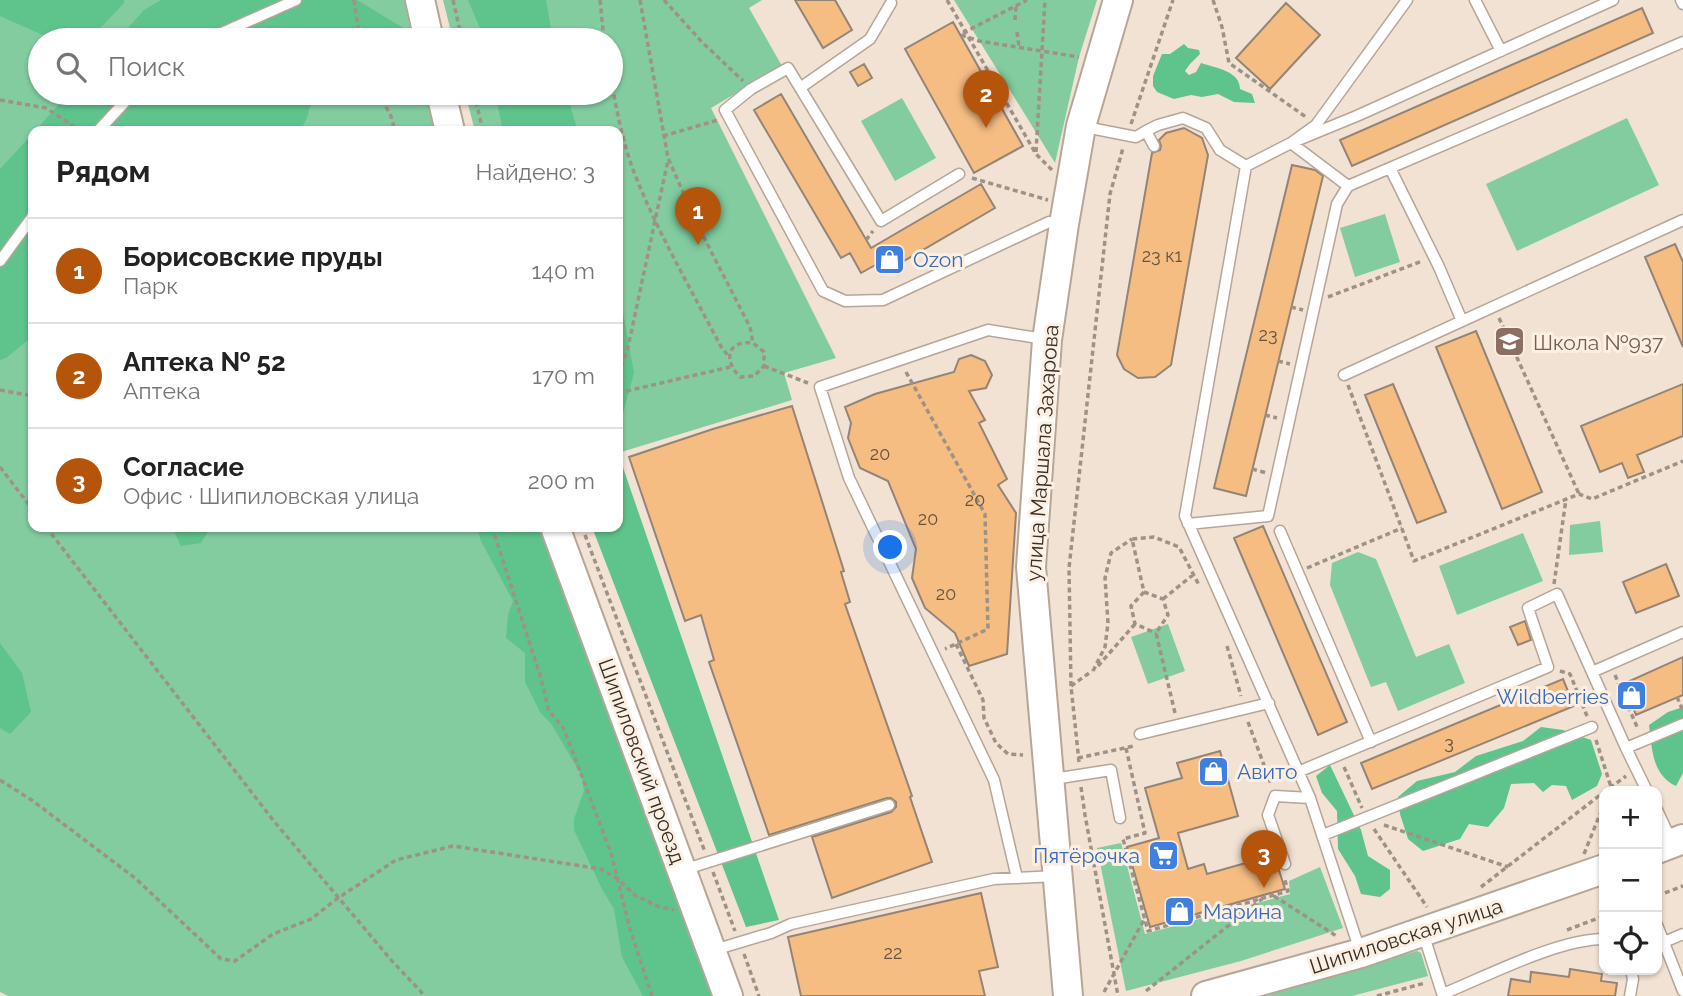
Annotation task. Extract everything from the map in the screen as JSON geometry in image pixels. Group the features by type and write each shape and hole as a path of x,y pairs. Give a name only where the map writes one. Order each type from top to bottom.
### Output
{"main road":[{"path":"420,0 426,28"},
{"name":"улица Маршала Захарова","path":"1068,996 1031,567 1057,212 1118,0"},
{"path":"444,105 449,126"},
{"name":"Шипиловский проезд","path":"557,532 728,996"},
{"name":"Шипиловская улица","path":"1206,996 1593,863"}],"lane":[{"path":"233,28 296,0"},
{"path":"1475,0 1501,51"},
{"path":"1246,166 1291,143 1613,0"},
{"path":"800,88 870,39 892,1"},
{"path":"1291,143 1316,125 1404,1"},
{"path":"1188,524 1268,516 1337,204 1348,186 1683,42"},
{"path":"959,174 881,221 788,68 751,89 725,110 822,291 845,301 883,300 1049,222 1057,212"},
{"path":"102,126 121,105"},
{"path":"1081,126 1136,137 1157,125 1184,118 1206,128 1220,150 1246,166"},
{"path":"1146,131 1154,146"},
{"path":"1291,143 1348,186"},
{"path":"1246,166 1185,516 1310,797 1323,835 1350,946"},
{"path":"1390,168 1462,321"},
{"path":"1344,375 1683,220"},
{"path":"0,261 28,223"},
{"path":"1017,878 994,780 849,478 820,387 988,330 1047,340"},
{"path":"1280,531 1371,742"},
{"path":"1298,772 1548,667 1528,608 1558,594 1644,786"},
{"path":"1592,672 1683,632"},
{"path":"1140,739 1178,725 1269,703"},
{"path":"1626,748 1683,724"},
{"path":"1323,835 1591,727"},
{"path":"1049,779 1111,770 1120,818"},
{"path":"1285,864 1268,815 1275,796 1310,797"},
{"path":"682,870 889,805"},
{"path":"1662,822 1671,844"},
{"path":"712,951 791,924 994,879 1058,876"},
{"path":"1427,922 1443,995 1524,960 1574,943 1599,940"},
{"path":"1664,942 1683,933"},
{"path":"1662,937 1683,992"},
{"path":"1630,996 1632,975"}],"path":[{"path":"354,0 358,28"},
{"path":"453,0 459,28"},
{"path":"600,0 603,28"},
{"path":"640,0 668,158 703,236 750,327 753,343"},
{"path":"664,0 701,41 751,89"},
{"path":"947,0 1037,154 1057,174"},
{"path":"965,32 1027,0"},
{"path":"1037,154 1045,0"},
{"path":"1118,996 1080,776 1071,686 1069,568 1110,194 1173,0"},
{"path":"1213,0 1229,63 1316,125"},
{"path":"1015,20 1016,6"},
{"path":"1017,32 1019,47"},
{"path":"970,39 1085,57"},
{"path":"0,100 28,105"},
{"path":"29,105 46,108 73,126"},
{"path":"384,105 394,126"},
{"path":"477,105 481,126"},
{"path":"616,105 620,126"},
{"path":"663,136 728,116"},
{"path":"623,138 656,219 720,345 729,357"},
{"path":"623,360 668,158"},
{"path":"959,174 1057,212"},
{"path":"1315,302 1434,257"},
{"path":"1494,306 1579,494"},
{"path":"743,342 753,343 764,352 764,366 754,376 740,377 730,367 729,357 733,347 743,342"},
{"path":"764,366 797,380"},
{"path":"623,392 730,367"},
{"path":"905,371 985,514 988,629 934,654"},
{"path":"1344,375 1415,561 1579,494 1592,499 1683,461"},
{"path":"0,390 28,395"},
{"path":"0,467 28,503"},
{"path":"1552,596 1566,499"},
{"path":"1298,572 1402,528"},
{"path":"50,532 273,820 425,996"},
{"path":"494,532 549,711 564,729 611,853 630,929 652,996"},
{"path":"584,532 759,996"},
{"path":"1093,671 1105,647 1108,623 1105,578 1111,553 1132,539 1154,537 1179,547 1199,585"},
{"path":"1132,539 1144,592"},
{"path":"1163,599 1194,575 1205,561"},
{"path":"1144,592 1163,599"},
{"path":"1135,624 1131,606 1144,592"},
{"path":"1163,599 1168,615 1156,633 1178,725"},
{"path":"1071,686 1093,671 1135,624"},
{"path":"1135,624 1156,633"},
{"path":"1226,642 1244,709 1275,796"},
{"path":"956,644 983,700 984,718 996,743 1008,754 1023,755"},
{"path":"1619,684 1633,716"},
{"path":"1677,697 1683,711"},
{"path":"1078,758 1126,748 1140,739"},
{"path":"1126,748 1145,833 1123,839 1149,931 1288,891 1284,878 1285,864"},
{"path":"1339,755 1366,818 1427,922"},
{"path":"1613,786 1635,768"},
{"path":"0,780 33,801 135,878 221,959 235,961 273,934 311,919 396,860 453,846 601,869 618,879 637,897 653,905 674,910"},
{"path":"1479,888 1599,797"},
{"path":"1366,818 1508,867"},
{"path":"1593,863 1599,831"},
{"path":"1514,862 1517,872"},
{"path":"1662,894 1683,887"},
{"path":"1273,895 1350,946"},
{"path":"1146,991 1264,898"},
{"path":"1104,992 1145,918"}],"green space":[{"path":"0,0 415,0 421,28 28,28 28,105 436,105 440,126 28,126 28,532 541,532 713,996 8,996 0,992"},
{"path":"0,0 124,0 100,28 28,28 0,16"},
{"path":"161,0 357,0 403,28 128,28 144,10"},
{"path":"443,0 762,0 749,8 782,66 711,108 836,358 784,373 792,400 623,451 623,126 474,126 468,105 623,105 623,28 450,28"},
{"path":"468,0 546,0 551,28 480,28"},
{"path":"954,0 1097,0 1079,57 1055,163"},
{"path":"1184,44 1188,48 1199,50 1200,54 1185,71 1189,75 1196,72 1201,63 1226,71 1236,78 1240,89 1252,94 1255,103 1234,102 1218,94 1174,99 1157,92 1153,86 1153,76 1162,54 1170,54"},
{"path":"902,98 936,158 895,181 861,121"},
{"path":"58,105 311,105 303,126 39,126"},
{"path":"498,105 570,105 576,126 502,126"},
{"path":"1627,118 1659,185 1517,251 1486,184"},
{"path":"28,138 28,340 0,360 0,169"},
{"path":"1385,214 1400,262 1355,277 1340,228"},
{"path":"623,312 634,373 623,414"},
{"path":"623,468 779,920 746,927 594,532 623,532"},
{"path":"1600,521 1603,552 1569,555 1570,525"},
{"path":"174,532 208,532 201,543 181,546"},
{"path":"478,532 541,532 713,996 643,996 622,957 614,909 574,830 574,819 584,791 582,776 552,725 540,712 525,682 525,653 506,638 508,615 513,601"},
{"path":"1523,533 1543,581 1457,615 1439,566"},
{"path":"1358,552 1376,559 1416,657 1449,644 1465,683 1398,711 1386,682 1371,687 1330,585 1332,563"},
{"path":"1168,624 1185,671 1148,684 1131,637"},
{"path":"0,643 22,673 31,712 10,734 0,728"},
{"path":"1683,707 1683,773 1676,786 1662,775 1658,768 1649,725 1668,712"},
{"path":"1541,727 1563,730 1591,740 1602,774 1597,786 1572,800 1566,786 1552,785 1543,792 1534,783 1511,784 1504,808 1488,827 1469,824 1460,839 1423,851 1408,839 1398,797 1417,781 1455,772 1476,756 1523,741"},
{"path":"1330,765 1361,830 1368,856 1390,870 1390,889 1380,897 1361,894 1355,876 1338,849 1337,811 1322,793 1316,776"},
{"path":"1121,843 1145,934 1290,894 1289,881 1320,867 1343,928 1241,961 1126,991 1097,848"},
{"path":"1417,951 1421,953 1428,976 1352,996 1265,996"}],"building":[{"path":"795,0 835,0 852,30 823,48"},
{"path":"1286,3 1320,35 1270,89 1236,58"},
{"path":"1642,8 1653,33 1352,166 1340,140"},
{"path":"953,22 1023,146 974,173 905,49"},
{"path":"864,64 872,78 858,86 850,72"},
{"path":"781,94 871,248 981,184 995,208 885,272 879,263 861,273 850,253 841,258 754,110"},
{"path":"1184,128 1202,138 1208,155 1171,365 1155,377 1138,378 1124,369 1117,355 1152,153 1160,150 1159,140 1166,133"},
{"path":"1292,165 1315,170 1323,176 1246,496 1214,488"},
{"path":"1675,244 1683,262 1683,347 1645,257"},
{"path":"1476,331 1542,492 1502,509 1436,347"},
{"path":"971,355 985,361 992,375 986,388 969,391 985,420 979,423 1007,479 998,485 1016,513 1007,654 969,666 955,633 925,608 912,578 916,549 888,481 860,468 848,438 851,423 845,407 875,394 954,372 959,359"},
{"path":"1393,384 1446,512 1417,523 1365,395"},
{"path":"1683,384 1683,436 1637,455 1644,472 1628,478 1622,463 1600,472 1581,426"},
{"path":"792,406 844,571 841,572 850,602 845,604 912,796 910,797 932,862 832,898 812,837 891,812 896,807 896,802 887,798 769,835 709,662 714,660 701,615 685,621 629,457"},
{"path":"1263,526 1347,722 1318,735 1234,538"},
{"path":"1666,564 1679,596 1636,613 1623,582"},
{"path":"1525,621 1531,640 1518,645 1510,627"},
{"path":"1683,657 1683,695 1636,715 1623,684"},
{"path":"1563,679 1574,706 1372,789 1361,763"},
{"path":"1220,751 1238,816 1178,833 1188,869 1204,864 1207,874 1274,855 1285,889 1150,927 1127,847 1159,838 1145,788 1182,778 1177,763"},
{"path":"981,893 998,967 979,971 985,996 801,996 788,937"},
{"path":"1570,969 1599,974 1602,975 1601,981 1617,983 1615,996 1508,996 1511,979 1530,982 1531,972 1569,977"}],"place":[{"name":"Аптека № 52","path":"986,128"},
{"name":"Борисовские пруды","path":"698,245"},
{"name":"Ozon","path":"890,259"},
{"name":"Школа №937","path":"1510,342"},
{"name":"Wildberries","path":"1632,696"},
{"name":"Авито","path":"1214,771"},
{"name":"Пятёрочка","path":"1163,855"},
{"name":"Согласие","path":"1264,888"},
{"name":"Марина","path":"1180,911"}]}
